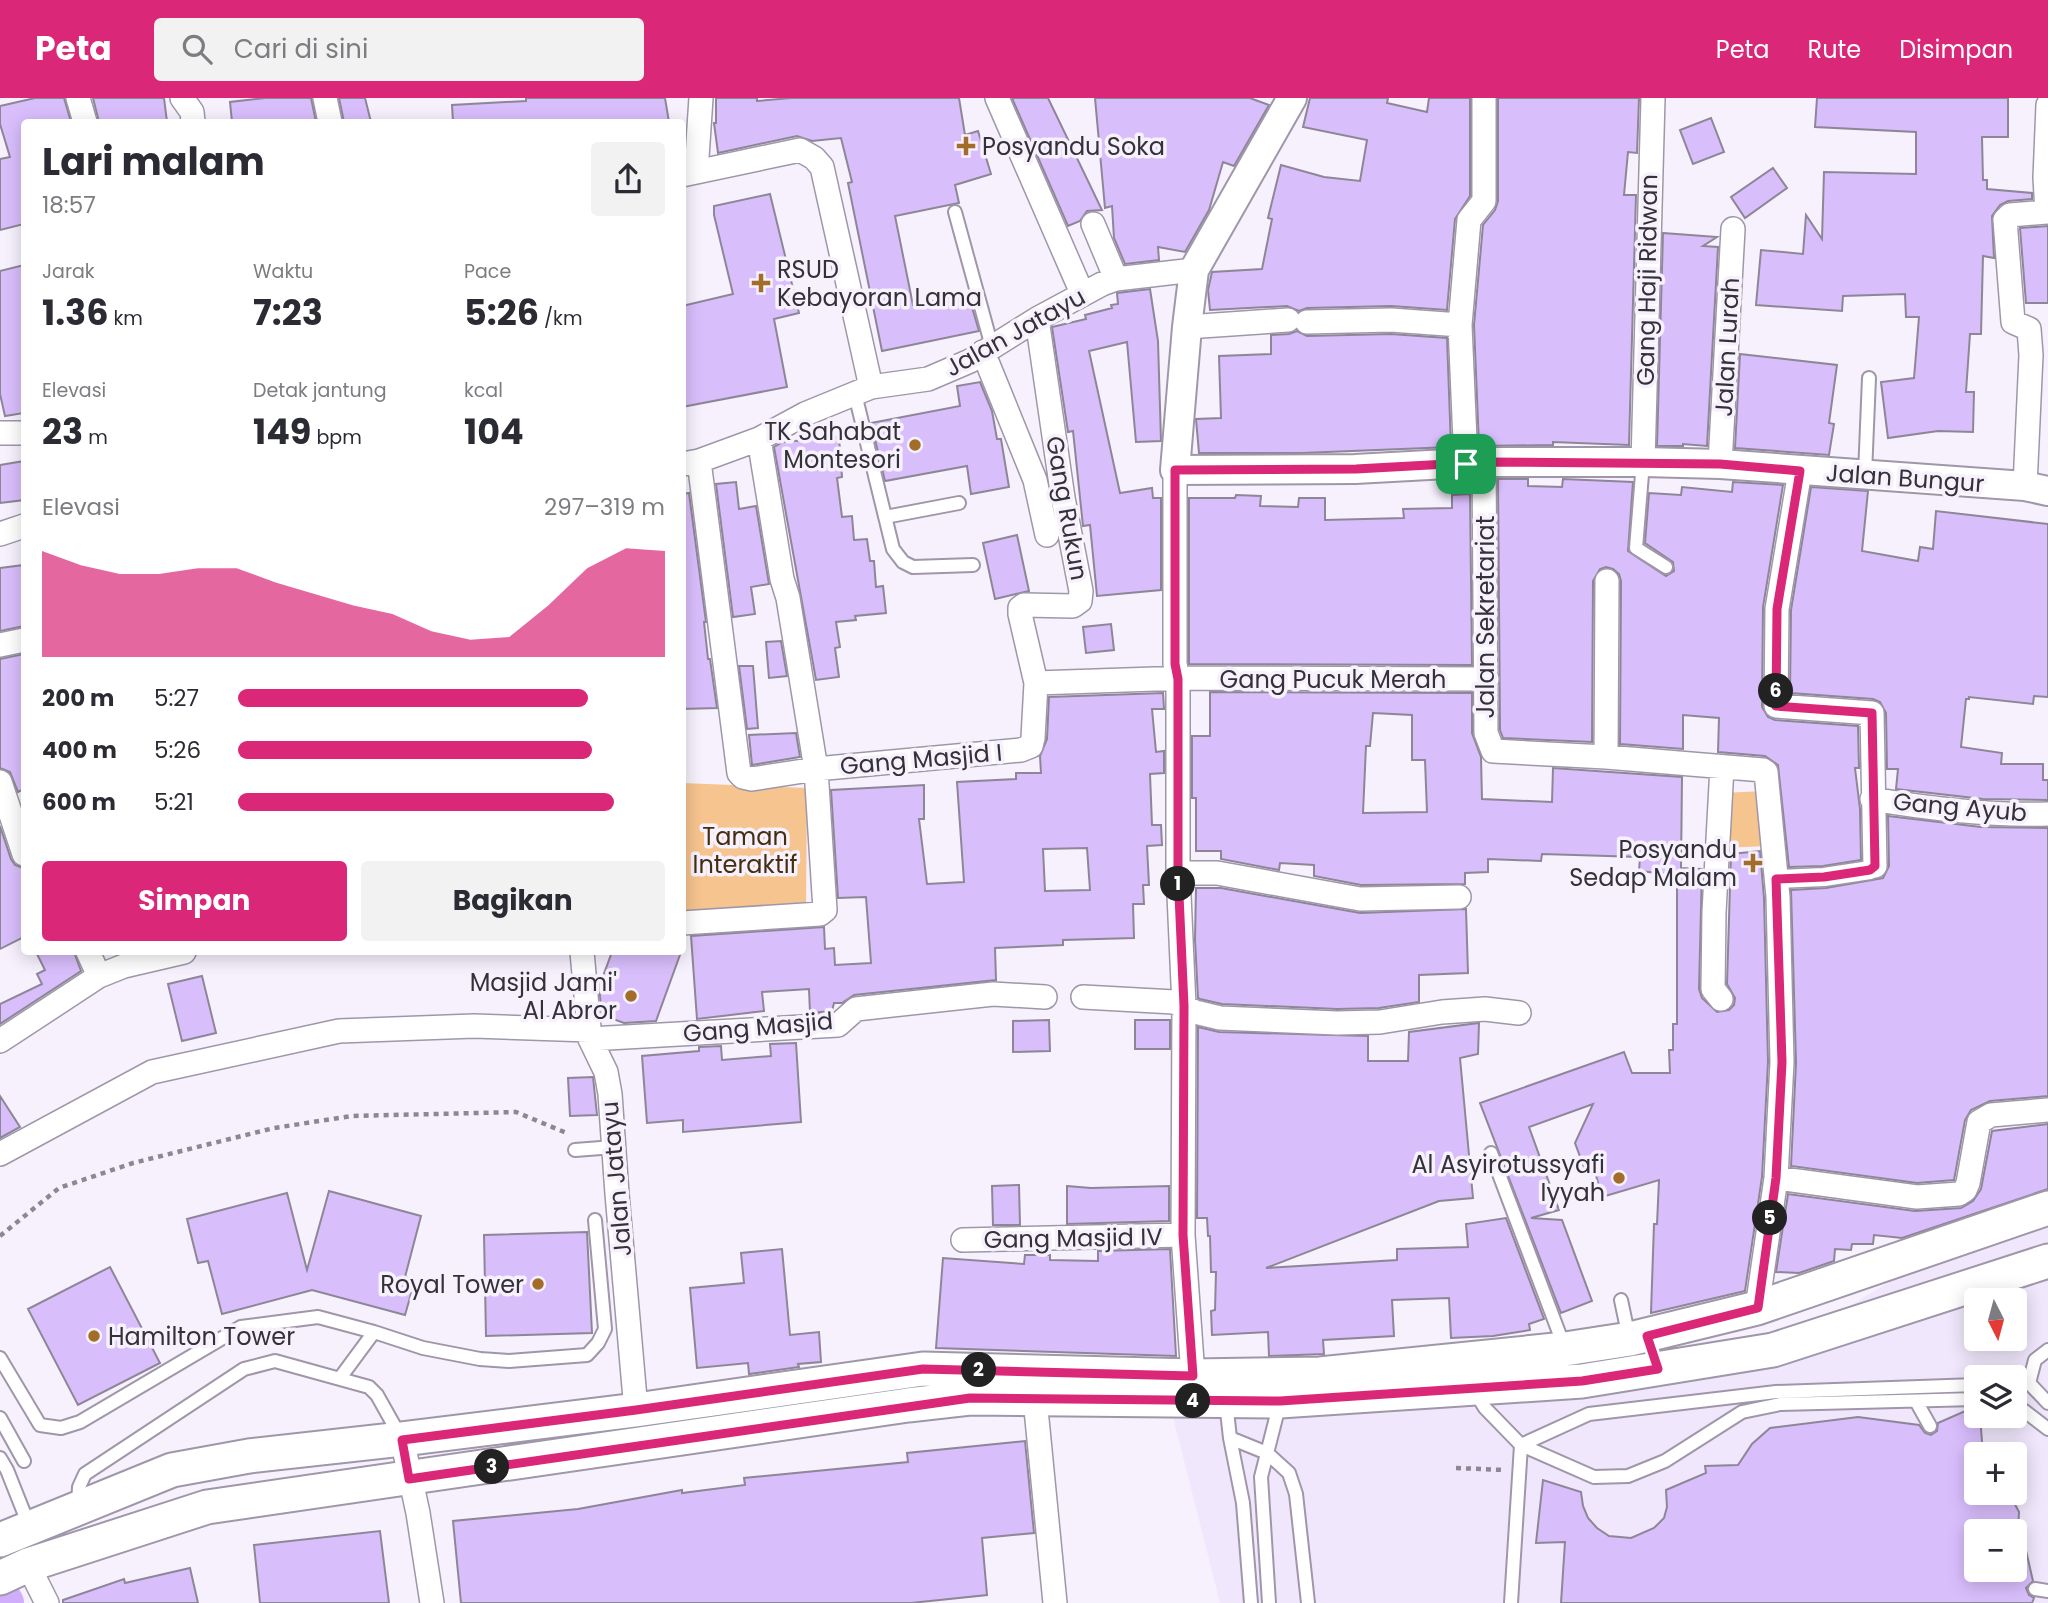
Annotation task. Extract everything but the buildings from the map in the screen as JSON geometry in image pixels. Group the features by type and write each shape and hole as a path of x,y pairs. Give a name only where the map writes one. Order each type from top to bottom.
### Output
{"main road":[{"path":"15,1534 172,1470 396,1428 636,1410 923,1369 1193,1376 1320,1374 1565,1349 1638,1338 1758,1308 2048,1208"},
{"path":"10,1573 207,1507 908,1405 970,1398 1280,1401 1582,1381 1773,1350 2048,1261"},
{"path":"1638,1338 1658,1369"}],"street":[{"path":"78,98 84,119"},
{"path":"182,98 192,112 193,119"},
{"path":"325,98 329,119"},
{"path":"701,98 689,173 800,150 814,158 822,167 863,390"},
{"path":"997,98 1082,293"},
{"path":"1193,1376 1183,1235 1184,1006 1178,873 1175,470 1194,270 1292,98"},
{"name":"Jalan Sekretariat","path":"1484,98 1484,201 1469,220 1460,325 1475,463 1487,680 1486,733 1493,751 1763,770 1767,776 1776,879"},
{"name":"Gang Haji Ridwan","path":"1643,462 1653,98"},
{"path":"2036,489 2029,329 2013,322 2006,220 2010,215 2048,212 2045,178 2048,106"},
{"path":"1093,224 1116,279"},
{"name":"Jalan Lurah","path":"1720,464 1733,229"},
{"name":"Jalan Jatayu","path":"691,462 759,439 806,414 863,390 928,379 970,361 1082,293 1116,279 1194,270"},
{"name":"Gang Rukun","path":"1036,683 1020,608 1024,605 1073,606 1080,601 1081,591 1063,498 1037,319"},
{"path":"1187,327 1297,321 1391,320 1460,325"},
{"path":"987,349 1035,480 1047,535"},
{"path":"0,433 21,433"},
{"name":"Gang Masjid I","path":"686,923 823,913 825,910 816,769 759,439"},
{"path":"691,462 739,773 751,779 816,769"},
{"name":"Jalan Bungur","path":"1175,470 1643,462 1720,464 2036,489"},
{"path":"1758,1308 1776,1178 1782,1062 1776,879 1824,877 1870,870 1875,866 1872,713 1776,706 1777,609 1800,471"},
{"path":"0,534 21,526"},
{"path":"1606,757 1607,581"},
{"path":"0,645 21,641"},
{"path":"1036,683 1178,679"},
{"name":"Gang Pucuk Merah","path":"1178,679 1487,680"},
{"name":"Gang Masjid I","path":"816,769 1021,750 1031,746 1036,683"},
{"path":"1721,999 1713,989 1713,912 1722,767"},
{"path":"0,782 21,845"},
{"name":"Gang Ayub","path":"1872,799 1957,811 2013,815 2048,814"},
{"path":"1178,873 1217,873 1360,899 1459,897"},
{"path":"89,955 99,976"},
{"path":"0,1041 99,976 124,966 171,955"},
{"name":"Jalan Jatayu","path":"582,955 590,1034 606,1072 608,1147 636,1410"},
{"name":"Gang Masjid","path":"0,1154 152,1072 339,1031 474,1026 590,1034 838,1025 856,1009 993,994 1045,998"},
{"path":"1083,998 1174,1002 1195,1012 1220,1017 1337,1023 1485,1009 1520,1013"},
{"path":"1776,1178 1917,1198 1959,1194 1965,1190 1968,1183 1979,1122 1991,1115 2048,1110"},
{"name":"Gang Masjid IV","path":"962,1240 1183,1235"},
{"path":"1035,1399 1055,1603"},
{"path":"396,1428 418,1513 432,1603"},
{"path":"10,1573 47,1603"}],"lane":[{"path":"955,212 987,349"},
{"path":"1865,474 1869,378"},
{"path":"863,390 893,549 903,562 914,567 973,565"},
{"path":"1643,462 1636,548 1666,567"},
{"path":"885,517 958,503"},
{"path":"575,1150 608,1147"},
{"path":"1491,1153 1565,1349"},
{"path":"0,1358 40,1425 61,1428 80,1422 241,1327 318,1317 423,1348 480,1359 509,1361 587,1354 598,1343 605,1329 594,1220"},
{"path":"1621,1300 1638,1338"},
{"path":"340,1378 374,1332"},
{"path":"2048,1350 2035,1360 2029,1383 2048,1403"},
{"path":"78,1509 79,1487 85,1474 244,1369 275,1361 369,1387 377,1395 396,1428"},
{"path":"1521,1445 1589,1414 1776,1392 1964,1385"},
{"path":"1473,1389 1485,1408 1521,1445 1594,1477 1628,1476 1665,1461 1742,1412 1780,1404 1964,1399"},
{"path":"1269,1603 1261,1478 1280,1401"},
{"path":"1916,1401 1930,1426"},
{"path":"1226,1402 1230,1438 1244,1503 1251,1603"},
{"path":"2027,1413 2048,1429"},
{"path":"0,1418 24,1461"},
{"path":"1230,1438 1267,1452 1289,1473 1296,1494 1308,1603"},
{"path":"1511,1603 1521,1445"},
{"path":"0,1458 7,1469 15,1534"}],"path":[{"path":"0,1236 59,1188 133,1163 274,1128 352,1116 516,1112 608,1147"},
{"path":"1456,1468 1520,1470"}],"shaded area":[{"path":"2048,1186 2048,1603 1220,1603 1170,1405 1775,1351"}],"green space":[{"name":"Taman Interaktif","path":"686,783 807,788 806,908 686,917"},
{"path":"1764,791 1767,846 1722,848 1722,793"}],"waterway":[{"path":"0,1599 3,1603"}],"place":[{"name":"Posyandu Soka","path":"966,146"},
{"name":"RSUD Kebayoran Lama","path":"761,283"},
{"name":"TK Sahabat Montesori","path":"915,445"},
{"name":"Posyandu Sedap Malam","path":"1753,863"},
{"name":"Masjid Jami' Al Abror","path":"631,996"},
{"name":"Al Asyirotussyafi Iyyah","path":"1619,1178"},
{"name":"Royal Tower","path":"538,1284"},
{"name":"Hamilton Tower","path":"94,1336"}],"route":[{"path":"1643,462 1720,464 1800,471 1777,609 1776,706 1872,713 1875,866 1870,870 1824,877 1776,879 1782,1062 1776,1178 1758,1308 1647,1336 1658,1369 1582,1381 1280,1401 970,1398 409,1479 402,1440 923,1369 1193,1376 1183,1235 1184,1006 1178,873 1175,470 1356,469 1466,464 1643,462"}]}
